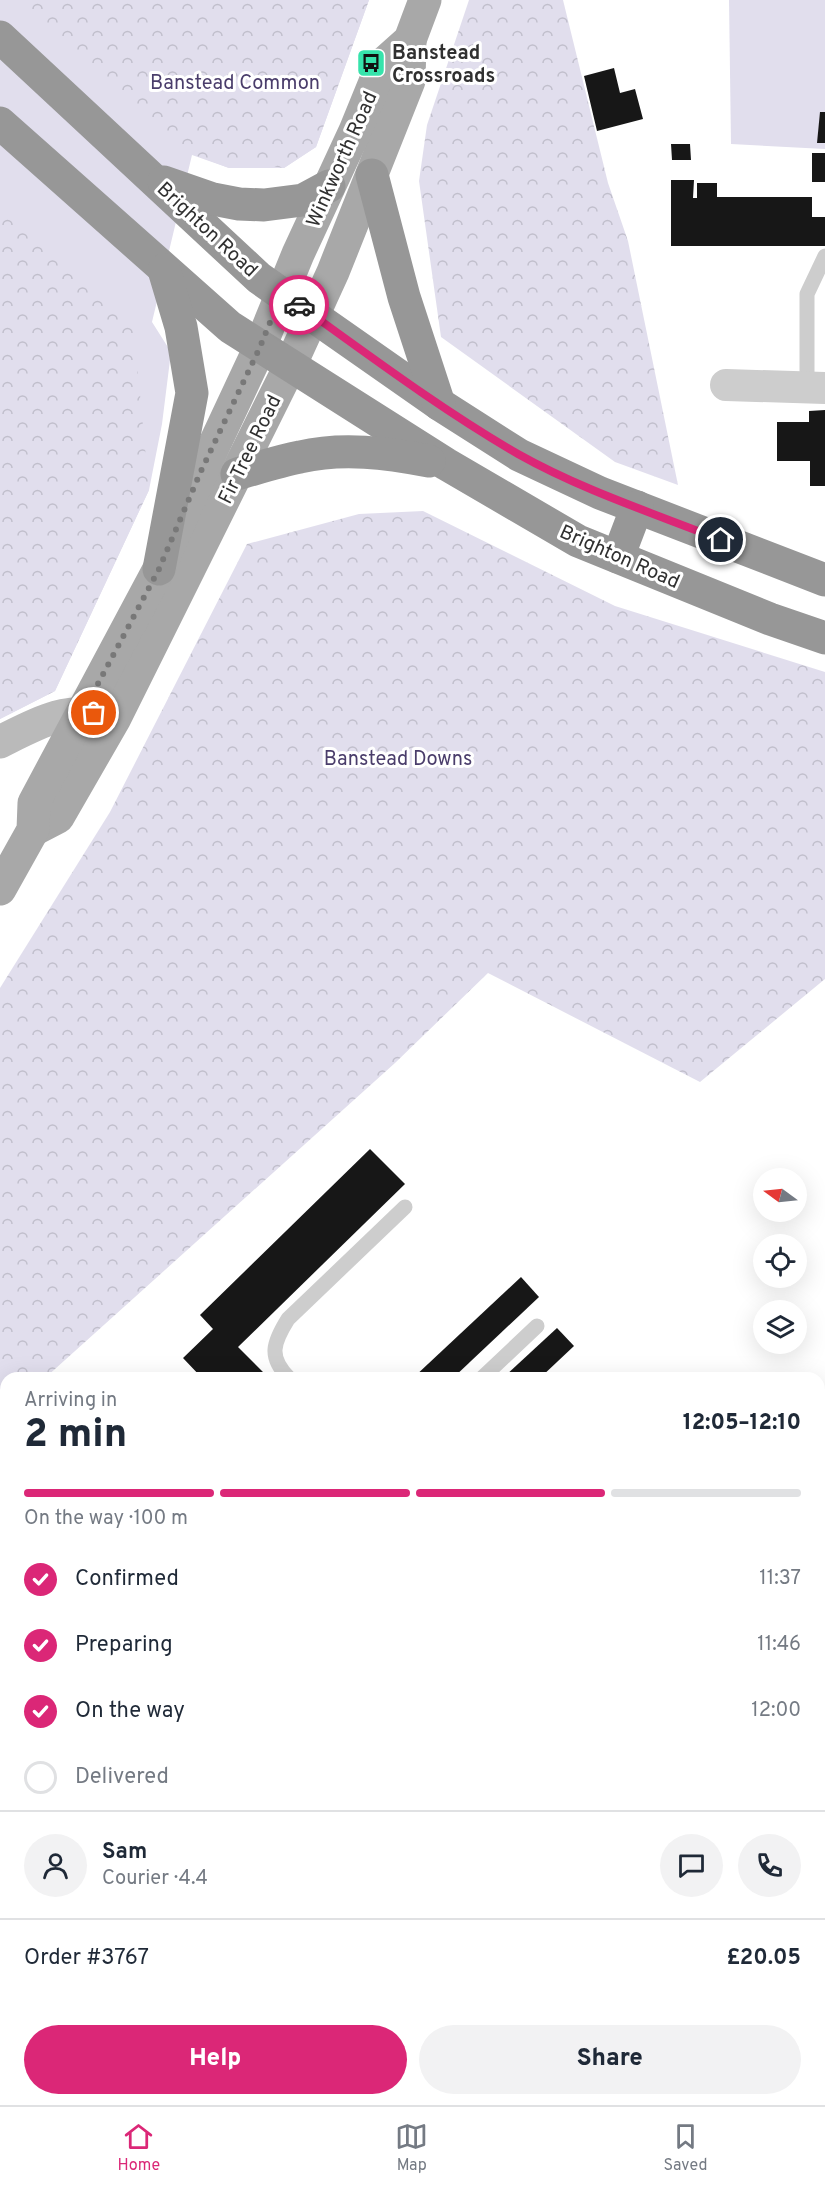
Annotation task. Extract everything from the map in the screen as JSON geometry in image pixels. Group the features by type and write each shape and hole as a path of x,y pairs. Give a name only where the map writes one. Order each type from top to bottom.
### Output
{"highway":[{"name":"Brighton Road","path":"0,37 259,278 440,404 519,455 600,493 825,580"},
{"name":"Brighton Road","path":"0,123 230,327 446,464 578,541 770,619 825,638"},
{"path":"372,175 404,297 440,404"},
{"path":"154,178 213,199 255,204 303,200 329,186"},
{"path":"159,569 192,393 181,327 164,270"},
{"path":"237,474 300,456 336,452 386,453 446,464"},
{"path":"618,557 637,507"}],"main road":[{"name":"Winkworth Road","path":"282,293 382,64 410,40 425,0"},
{"name":"Fir Tree Road","path":"33,830 58,817 115,718 290,366 410,81 410,40"},
{"name":"Fir Tree Road","path":"0,889 33,830 34,803 159,569 201,471 260,347 282,293"}],"street":[{"path":"726,385 816,387"},
{"path":"0,742 48,719 83,712 115,718"}],"lane":[{"path":"816,387 807,294 825,256"},
{"path":"283,1372 279,1368 274,1352 278,1335 288,1319 405,1207"},
{"path":"488,1372 537,1326"}],"green space":[{"path":"0,0 369,0 316,147 284,168 229,168 192,155 152,322 171,352 162,424 149,490 55,691 0,719"},
{"name":"Banstead Common","path":"22,0 369,0 316,147 284,168 252,163 229,168 192,154"},
{"path":"469,0 563,0 608,183 628,241 678,485 615,462 441,337 419,181 427,125"},
{"path":"729,0 825,0 825,149 731,144"},
{"path":"0,209 134,331 149,490 55,691 0,719"},
{"name":"Banstead Downs","path":"423,511 615,606 825,672 825,979 700,1082 488,973 395,1063 52,1372 0,1372 0,988 110,812 247,544 359,514"}],"building":[{"path":"614,68 620,93 635,89 643,119 597,131 584,76"},
{"path":"820,112 825,112 825,143 817,143"},
{"path":"671,144 690,144 691,160 672,160"},
{"path":"812,153 825,153 825,182 812,182"},
{"path":"671,180 694,180 693,198 697,198 697,183 717,183 717,197 812,197 812,217 825,217 825,246 671,246"},
{"path":"825,410 825,486 810,486 810,461 777,461 777,422 809,422 809,411"},
{"path":"370,1149 405,1184 238,1347 263,1372 196,1372 183,1358 213,1329 200,1315"},
{"path":"521,1277 539,1297 459,1372 419,1372"},
{"path":"557,1328 574,1346 546,1372 509,1372"}],"way so far":[{"path":"94,713 83,712 159,569 201,471 260,347 282,293 299,305"}],"place":[{"name":"Banstead Crossroads","path":"371,63"}],"route":[{"path":"299,305 440,404 519,455 600,493 721,540"}]}
